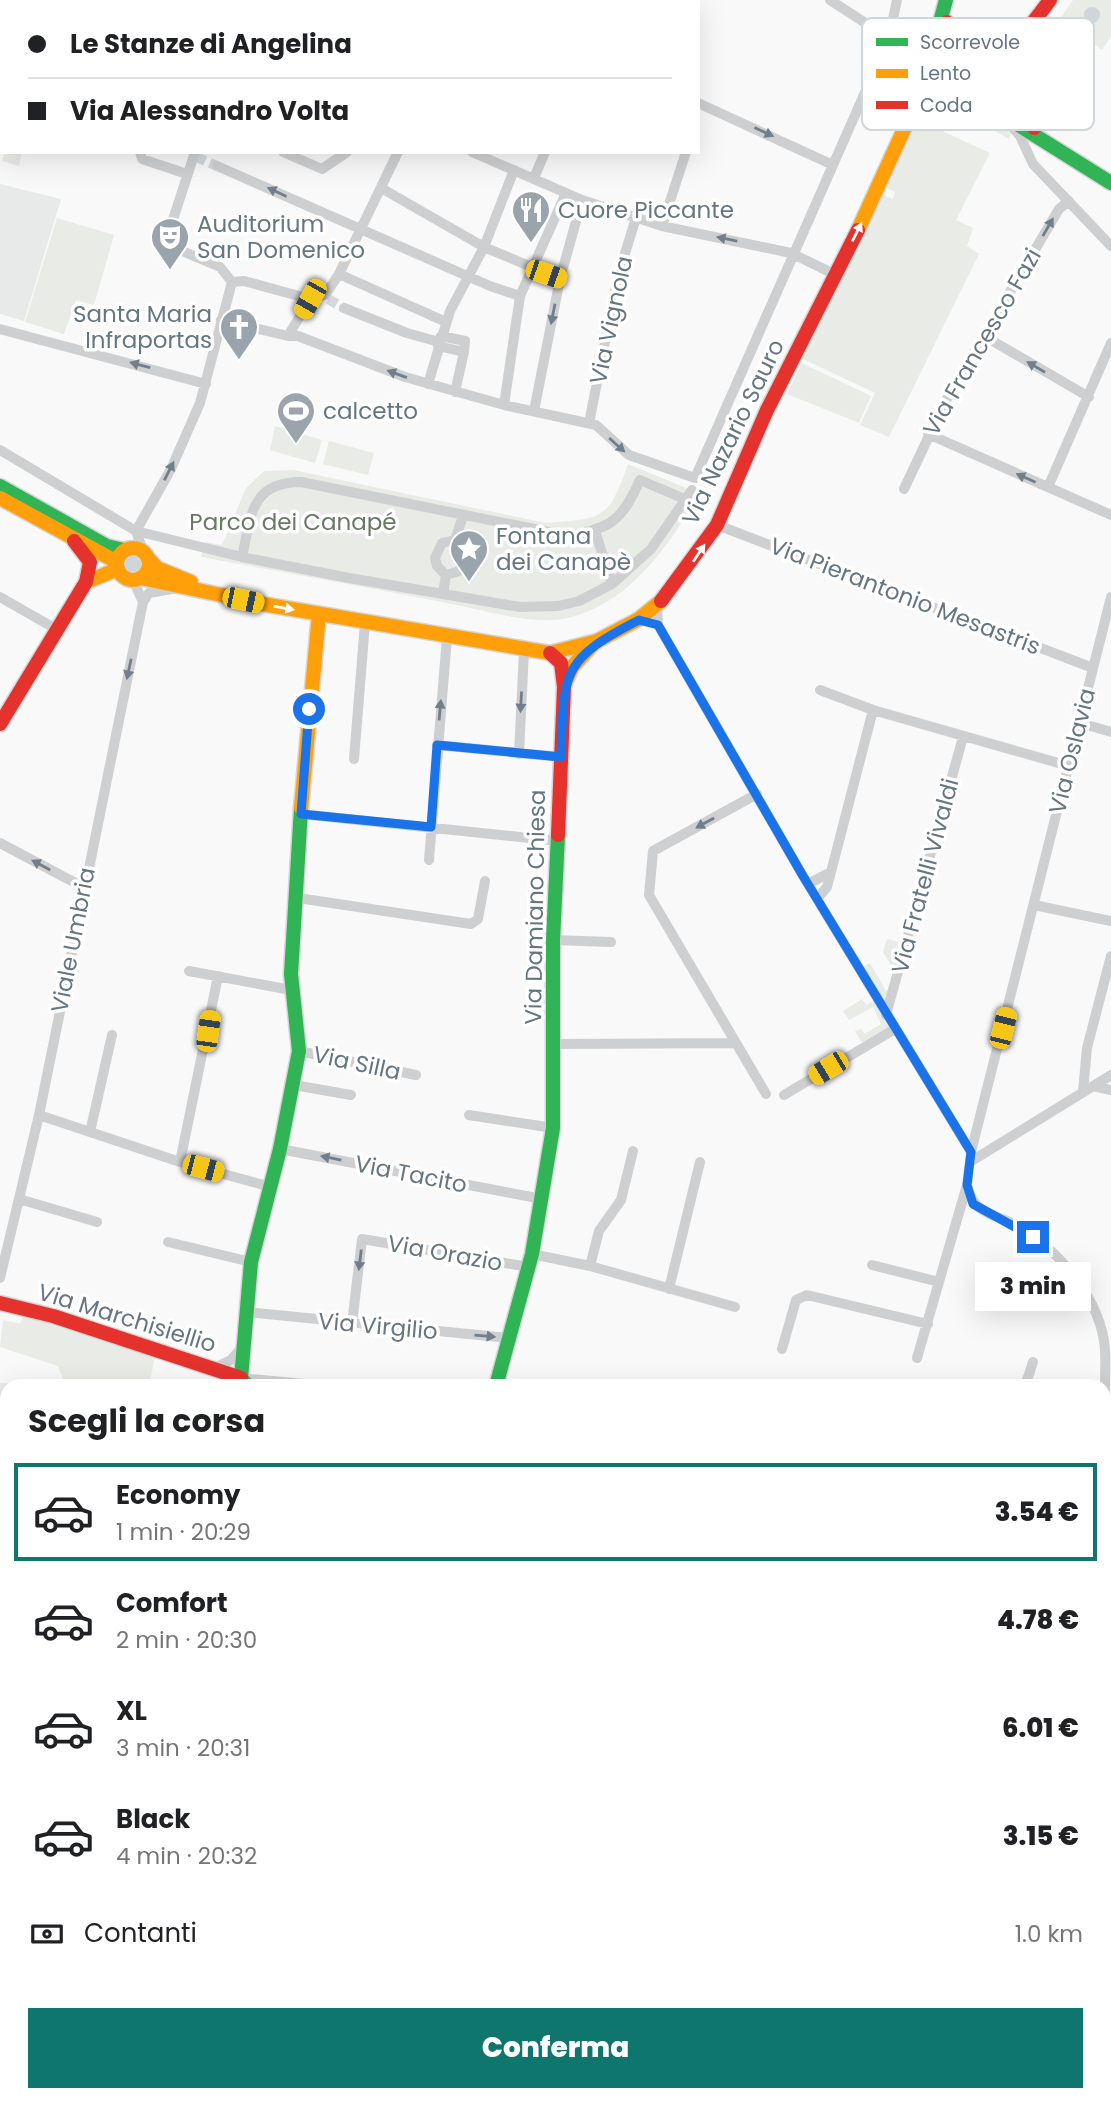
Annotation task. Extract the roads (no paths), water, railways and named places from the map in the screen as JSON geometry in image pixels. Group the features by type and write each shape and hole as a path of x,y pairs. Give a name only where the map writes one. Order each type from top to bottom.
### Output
{"main road":[{"path":"947,0 947,18"},
{"path":"942,18 947,0"},
{"path":"1037,18 1051,0"},
{"name":"Via Nazario Sauro","path":"137,579 365,623 550,653 597,641 639,620 657,606 681,578 717,524 767,410 879,189 905,130"},
{"path":"1028,130 1111,183"},
{"path":"1036,130 1044,139"},
{"path":"0,486 107,546 122,558 124,577 137,579 149,567 146,555 122,558 74,541 0,498"},
{"path":"0,724 86,582 90,562 74,541"},
{"name":"Via Nazario Sauro","path":"146,555 157,568 218,594"},
{"path":"86,582 102,579 122,558"},
{"path":"244,1379 243,1346 251,1262 281,1149 299,1051 291,990 301,814 320,614"},
{"name":"Via Damiano Chiesa","path":"564,687 572,667 597,641"},
{"name":"Via Damiano Chiesa","path":"498,1379 531,1260 553,1128 553,940 564,687 561,663 550,653"},
{"name":"Via Marchisiellio","path":"0,1303 53,1316 214,1368 238,1379"}],"street":[{"path":"830,0 862,21"},
{"path":"893,18 897,0"},
{"path":"221,320 298,336 455,392 596,425 629,456 695,478 862,100"},
{"path":"700,107 834,165"},
{"path":"1015,130 1033,164 1111,246"},
{"path":"141,154 142,159 187,174"},
{"path":"288,154 322,169 344,154"},
{"path":"288,336 319,298 325,295 339,274 397,154"},
{"path":"477,154 582,200 662,226 793,254 836,275"},
{"path":"534,178 544,154"},
{"path":"662,226 685,154"},
{"path":"195,155 167,239 168,245 220,267 232,282"},
{"path":"217,166 490,286 520,296"},
{"path":"428,384 446,322 484,247 514,170"},
{"path":"381,188 484,247 531,269 561,279"},
{"path":"504,405 520,296 566,193"},
{"path":"534,411 561,279 582,200"},
{"name":"Via Francesco Fazi","path":"904,489 928,435 984,336 1059,209 1069,201"},
{"name":"Via Vignola","path":"589,423 618,276 636,218"},
{"path":"339,274 446,322"},
{"path":"232,282 244,281 319,298"},
{"path":"122,558 134,529 171,468 206,384 232,282"},
{"path":"344,308 464,352 455,392"},
{"path":"0,329 206,384"},
{"path":"984,336 1089,397"},
{"path":"1048,487 1111,343"},
{"path":"928,435 1111,515"},
{"path":"0,450 134,529 242,557 443,594 539,608 579,601 612,584 651,549 689,495 640,480 619,518 595,531 569,536 289,482 268,488 253,508 242,557"},
{"path":"455,540 463,516"},
{"name":"Via Pierantonio Mesastris","path":"717,524 1093,668"},
{"path":"134,529 146,555"},
{"path":"595,531 612,584"},
{"path":"455,540 465,547 466,560 459,571 446,575 437,566 435,558 442,543 455,540"},
{"path":"443,594 446,575"},
{"path":"137,579 143,602"},
{"path":"143,602 149,593 181,587"},
{"path":"0,597 56,629"},
{"name":"Via Oslavia","path":"917,1359 967,1185 970,1157 1111,597"},
{"name":"Viale Umbria","path":"0,1279 39,1115 83,887 143,602"},
{"path":"657,606 658,625 970,1157 1111,1075"},
{"path":"639,620 658,625"},
{"path":"354,759 365,623"},
{"path":"429,860 447,637"},
{"path":"519,754 524,650"},
{"path":"820,690 873,710 1069,766"},
{"path":"817,899 827,887 873,710"},
{"path":"1080,723 1111,732"},
{"name":"Via Fratelli Vivaldi","path":"887,1015 963,737"},
{"path":"437,745 561,757"},
{"path":"757,794 653,851 649,895 766,1094"},
{"path":"301,814 558,841"},
{"path":"0,843 83,887"},
{"path":"808,884 831,872"},
{"path":"298,898 471,924 478,919 485,881"},
{"path":"1034,905 1111,921"},
{"path":"553,940 611,942"},
{"path":"1088,1088 1087,1048 1111,956"},
{"path":"189,971 291,990"},
{"path":"180,1162 218,976"},
{"path":"784,1095 895,1029"},
{"path":"90,1132 112,1035"},
{"path":"555,1044 734,1043"},
{"name":"Via Silla","path":"299,1051 416,1075"},
{"path":"294,1085 351,1095"},
{"path":"1088,1088 1111,1090"},
{"path":"39,1115 180,1162 271,1187"},
{"path":"469,1115 553,1128"},
{"name":"Via Tacito","path":"281,1149 542,1199"},
{"path":"590,1266 599,1231 621,1200 634,1151"},
{"path":"669,1289 700,1162"},
{"path":"967,1185 970,1199 980,1210 1018,1226 1048,1248 1074,1277 1092,1304 1105,1349 1104,1379"},
{"path":"19,1199 97,1222"},
{"name":"Via Orazio","path":"352,1324 362,1239 531,1260"},
{"path":"168,1242 251,1262"},
{"path":"531,1260 590,1266 735,1307"},
{"path":"872,1265 939,1282"},
{"path":"782,1349 796,1300 800,1296 807,1295 928,1324"},
{"name":"Via Virgilio","path":"247,1312 509,1338"},
{"path":"214,1368 232,1360 243,1346"},
{"path":"1027,1379 1033,1362"}],"tunnel":[{"path":"196,157 217,166"},
{"path":"328,299 344,308"}],"place":[{"name":"Cuore Piccante","path":"531,244"},
{"name":"Auditorium San Domenico","path":"170,271"},
{"name":"Santa Maria Infraportas","path":"239,361"},
{"name":"calcetto","path":"296,445"},
{"name":"Fontana dei Canapè","path":"469,583"}],"park label":[{"name":"Parco dei Canapé","path":"293,522"}]}
